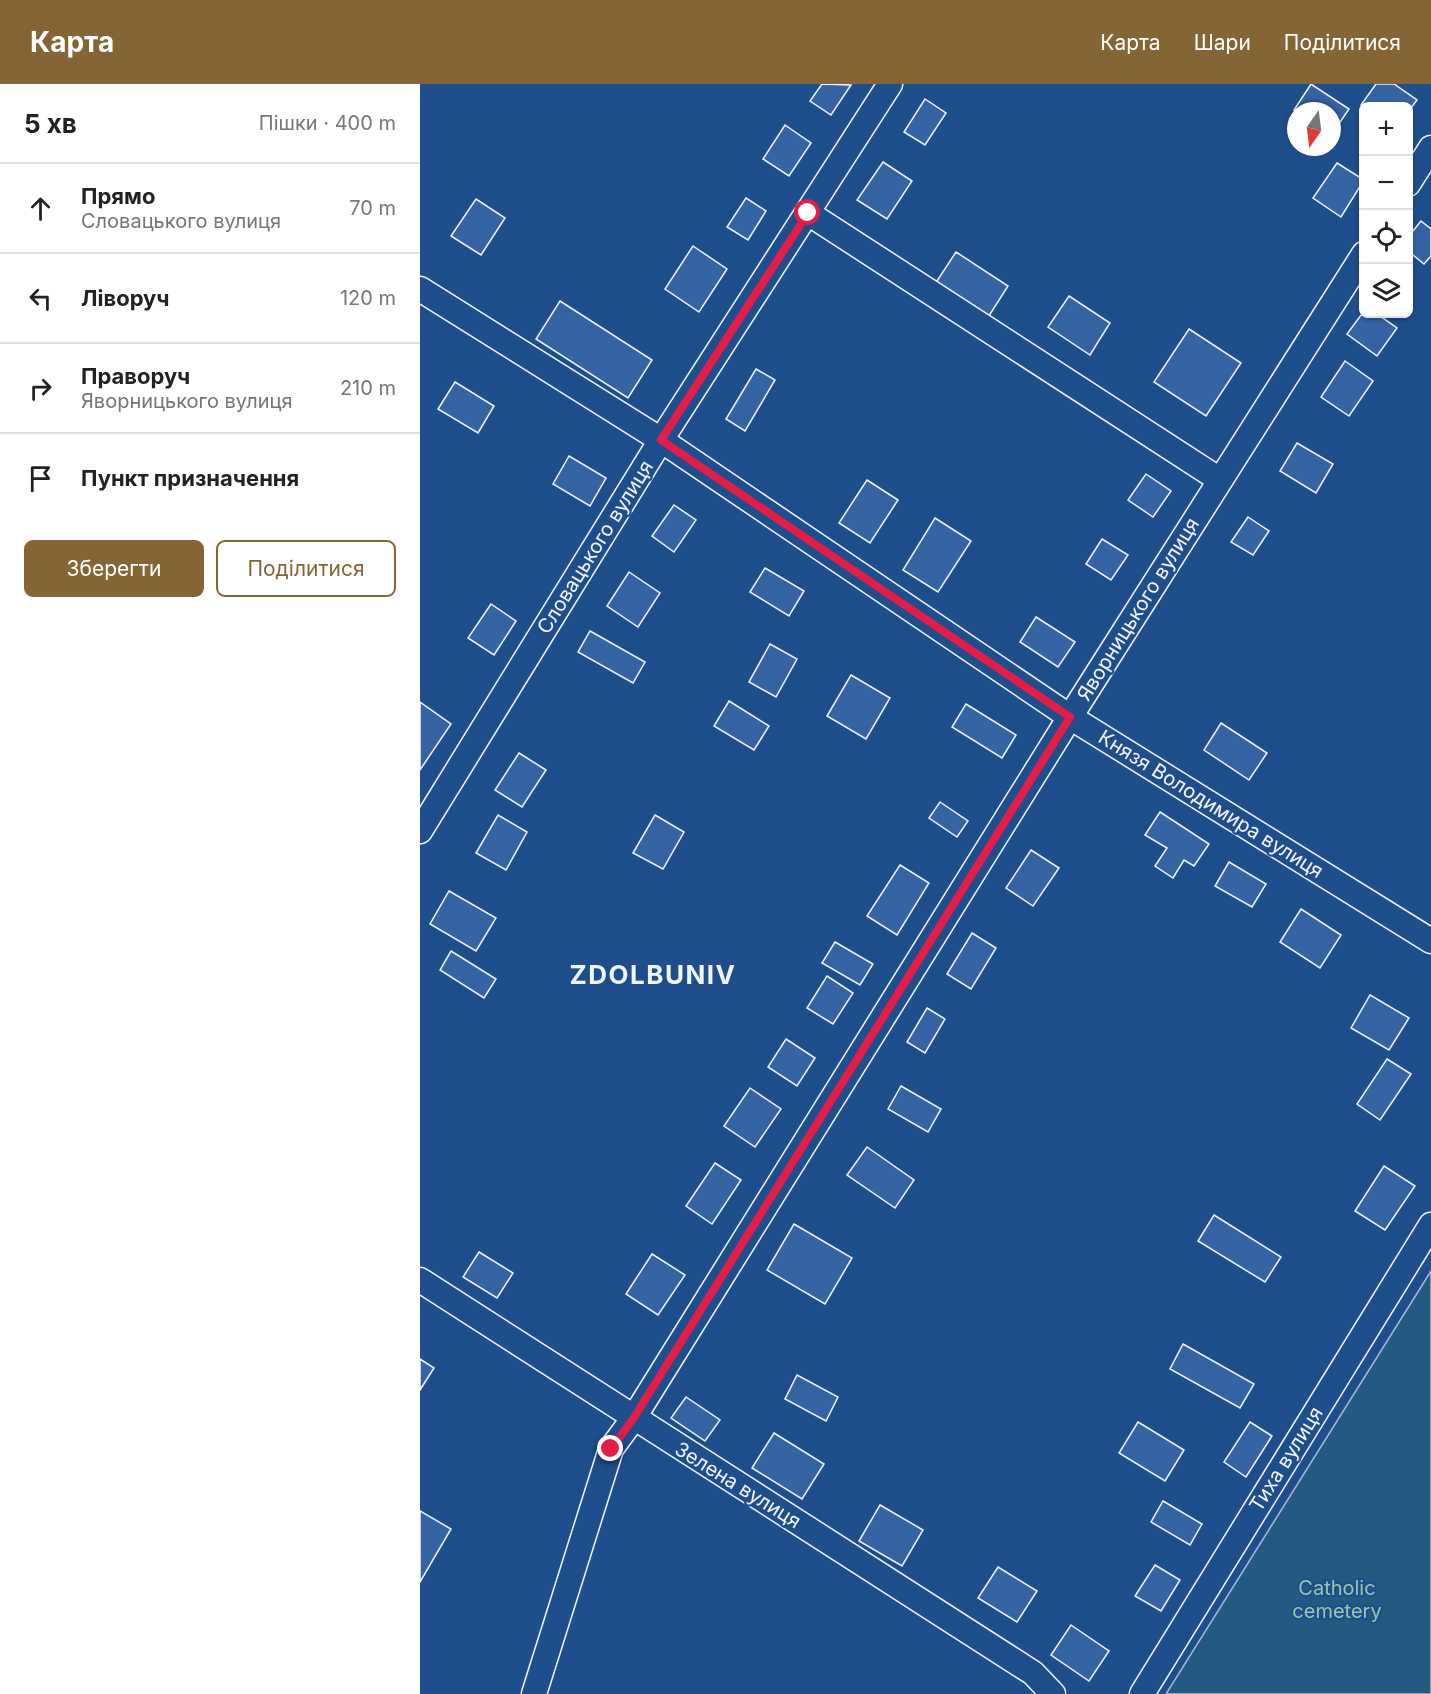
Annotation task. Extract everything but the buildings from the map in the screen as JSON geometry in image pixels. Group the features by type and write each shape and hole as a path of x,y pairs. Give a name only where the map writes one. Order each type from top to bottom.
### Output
{"street":[{"name":"Словацького вулиця","path":"420,831 661,440 890,84"},
{"path":"1413,176 1431,148"},
{"path":"808,213 1220,480"},
{"name":"Яворницького вулиця","path":"534,1694 611,1449 633,1419 1070,717 1359,262"},
{"name":"Князя Володимира вулиця","path":"420,289 661,440 1070,717 1431,941"},
{"name":"Тиха вулиця","path":"1142,1694 1431,1225"},
{"name":"Зелена вулиця","path":"420,1280 633,1419 1033,1672 1053,1694"}],"green space":[{"name":"Catholic cemetery","path":"1431,1271 1431,1694 1166,1694"}],"district":[{"name":"ZDOLBUNIV","path":"653,974"}],"route":[{"path":"611,1449 633,1419 1070,717 661,440 808,213"}]}
